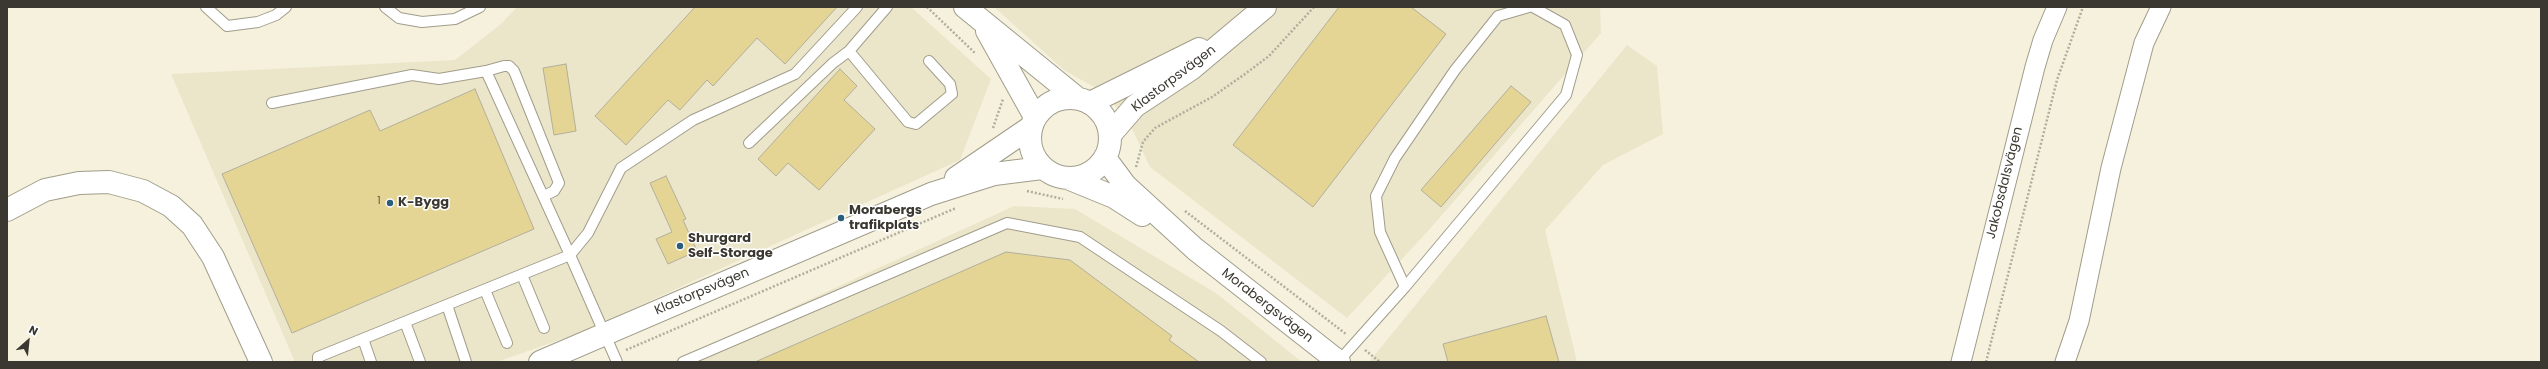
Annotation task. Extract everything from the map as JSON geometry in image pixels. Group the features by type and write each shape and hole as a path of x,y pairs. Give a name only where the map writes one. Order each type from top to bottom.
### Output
{"main road":[{"path":"965,7 983,23 1083,101 1101,112 1108,124 1110,135 1105,158 1092,172 1070,178 1055,176 1042,168 1030,149 1033,122 983,23"},
{"name":"Klastorpsvägen","path":"1110,135 1135,106 1191,69 1243,27 1265,7"},
{"name":"Klastorpsvägen","path":"1083,101 1243,27"},
{"path":"1033,122 1050,102 1063,98 1083,101"},
{"name":"Klastorpsvägen","path":"931,194 978,164 1033,122"},
{"name":"Morabergsvägen","path":"1105,158 1125,185 1195,249 1338,362"},
{"name":"Klastorpsvägen","path":"540,362 931,194 994,174 1042,168"},
{"name":"Morabergsvägen","path":"1070,178 1114,197 1195,249"},
{"path":"7,210 45,190 86,183 109,182 143,191 171,206 192,225 213,257 261,362"}],"street":[{"name":"Jakobsdalsvägen","path":"1961,362 2035,67 2043,40 2057,7"},
{"path":"2065,362 2079,321 2111,168 2142,50 2161,7"}],"lane":[{"path":"206,7 227,26 258,22 276,15 286,7"},
{"path":"385,7 399,18 422,22 455,19 480,7"},
{"path":"318,362 318,357 570,255 588,233 621,168 693,120 795,74 857,7"},
{"path":"749,143 833,63 849,51 887,7"},
{"path":"1405,287 1380,232 1376,196 1395,158 1451,76 1498,16 1529,7"},
{"path":"1338,362 1405,287 1566,96 1577,55 1565,25 1533,7"},
{"path":"849,51 908,122 916,124 952,94 950,84 929,61"},
{"path":"272,103 412,75 439,79 509,66 514,71 560,183 554,191 544,196"},
{"path":"486,71 544,196 615,358"},
{"path":"683,362 1007,223 1080,237 1221,331 1261,362"},
{"path":"522,275 544,328"},
{"path":"485,290 507,343"},
{"path":"447,305 466,362"},
{"path":"405,322 420,362"},
{"path":"363,339 372,362"}],"path":[{"path":"927,7 981,59"},
{"path":"1125,185 1135,173 1143,142 1155,128 1212,97 1269,56 1314,7"},
{"path":"1986,362 2057,80 2083,7"},
{"path":"1020,189 1068,200"},
{"path":"1179,207 1380,362"},
{"path":"615,358 958,208"}],"shaded area":[{"path":"517,7 911,7 991,79 960,160 579,333 497,362 295,362 171,74 455,60 501,24"},
{"path":"994,7 1600,7 1601,33 1428,231 1347,318 1150,167 1133,131 1108,95 1064,70"},
{"path":"1627,45 1657,66 1663,134 1603,165 1545,230 1577,362 1369,362"},
{"path":"1014,206 1075,209 1216,293 1302,362 673,362"}],"building":[{"path":"695,7 837,7 785,64 757,38 713,86 707,80 680,110 668,100 626,145 595,116"},
{"path":"1339,7 1411,7 1446,34 1313,207 1233,145"},
{"path":"566,64 576,131 554,135 543,68"},
{"path":"840,69 857,86 844,100 875,129 819,190 788,163 776,176 758,159"},
{"path":"1511,86 1531,102 1441,207 1421,190"},
{"path":"475,89 534,229 292,333 222,174 370,110 380,131"},
{"path":"666,176 686,219 683,220 697,251 668,264 656,239 672,232 650,183"},
{"path":"1006,252 1070,260 1172,336 1169,340 1199,362 755,362"},
{"path":"1546,316 1559,362 1448,362 1443,344"}],"place":[{"name":"K-Bygg","path":"390,203"},
{"name":"Morabergs trafikplats","path":"841,218"},
{"name":"Shurgard Self-Storage","path":"680,246"}]}
